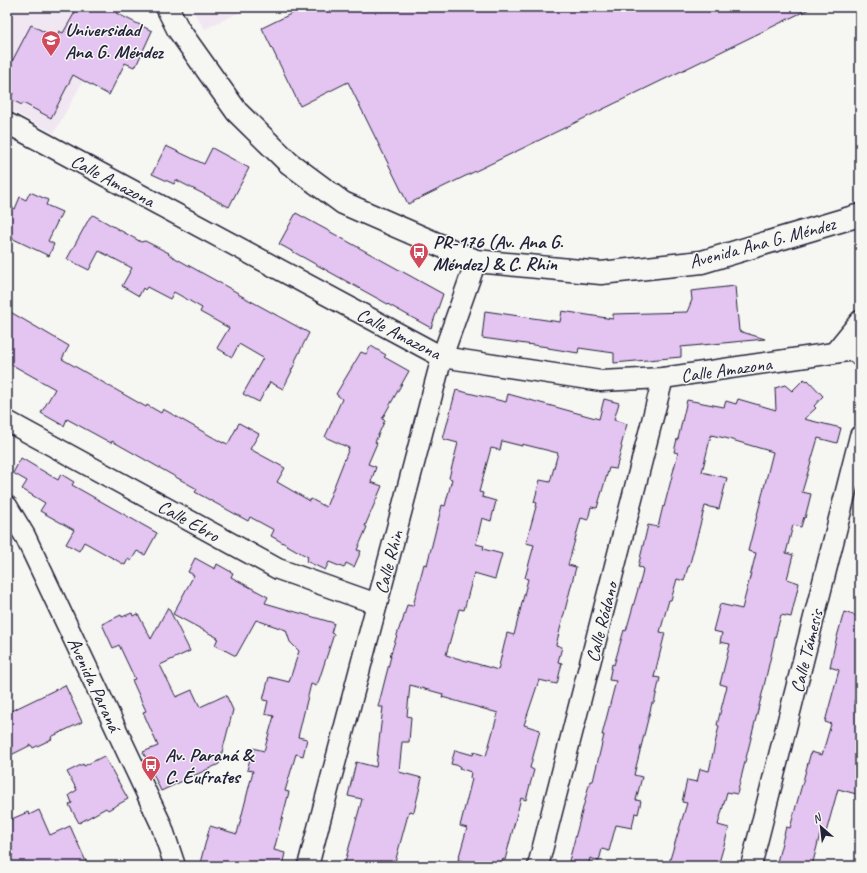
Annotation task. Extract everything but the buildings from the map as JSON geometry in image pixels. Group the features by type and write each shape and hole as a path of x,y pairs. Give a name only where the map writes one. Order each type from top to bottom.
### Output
{"main road":[{"name":"Avenida Ana G. Méndez","path":"167,7 178,29 237,112 289,163 343,203 476,261 601,273 702,262 860,215"}],"street":[{"name":"Calle Amazona","path":"7,123 442,357 601,381 663,378 834,353"},
{"name":"Calle Rhin","path":"308,866 442,357 476,261"},
{"path":"834,353 860,321"},
{"path":"834,353 854,350 860,356"},
{"name":"Calle Ródano","path":"538,866 663,378"},
{"name":"Calle Ebro","path":"7,421 278,569 377,604"},
{"name":"Calle Támesis","path":"751,866 860,436"},
{"name":"Avenida Paraná","path":"7,506 26,536 161,824 175,866"}],"shaded area":[{"name":"Universidad Ana G. Méndez","path":"7,7 124,7 54,133 7,108"},
{"name":"Universidad Ana G. Méndez","path":"191,7 250,7 205,29"}],"place":[{"name":"Universidad Ana G. Méndez","path":"51,57"},
{"name":"PR-176 (Av. Ana G. Méndez) & C. Rhin","path":"419,269"},
{"name":"Av. Paraná & C. Éufrates","path":"151,782"}]}
